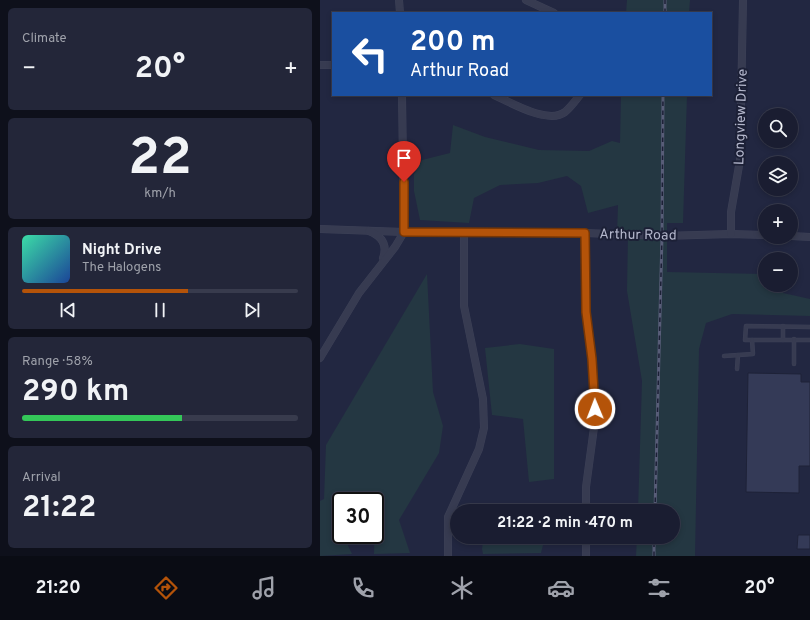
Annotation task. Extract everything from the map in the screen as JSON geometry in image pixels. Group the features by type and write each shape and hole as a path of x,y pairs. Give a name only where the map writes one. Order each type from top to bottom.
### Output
{"street":[{"path":"399,0 400,12"},
{"path":"526,0 552,12"},
{"name":"Longview Drive","path":"731,234 731,212 740,160 743,0"},
{"path":"320,65 332,65"},
{"path":"320,358 359,293 395,247 404,232 402,96"},
{"path":"496,96 534,113 554,116 564,113 579,96"},
{"name":"Arthur Road","path":"320,229 404,232 585,233 662,236 758,235"},
{"path":"365,230 381,238 384,244 385,252 382,262"},
{"path":"448,556 448,517 479,449 484,428 483,399 464,306 464,232"},
{"path":"585,233 586,312 592,359 595,420 586,488 586,504"},
{"path":"798,236 810,237"},
{"path":"586,544 586,556"}],"lane":[{"path":"810,327 746,326 745,340 810,340"},
{"path":"783,326 783,340"},
{"path":"724,356 752,354 752,340"},
{"path":"794,340 794,364"},
{"path":"737,369 738,355"}],"shaded area":[{"path":"627,0 690,0 689,12 626,12"},
{"path":"621,96 687,96 683,223 667,223 667,272 758,274 758,292 783,292 810,299 810,316 732,314 706,323 699,349 695,556 636,556 637,544 680,544 680,504 638,504 642,381 627,291 628,235 617,234 618,205 588,213 581,186 567,176 538,183 500,185 474,198 469,223 420,220 414,191 414,174 422,160 450,153 453,125 485,137 539,150 589,151 612,141 620,143"},
{"path":"427,274 433,392 443,426 439,453 399,520 410,553 374,554 374,544 384,544 384,492 332,492 332,544 347,544 352,554 320,556 320,501 324,499 326,445"},
{"path":"520,344 554,349 554,479 529,482 523,419 492,415 485,348"},
{"path":"483,544 543,544 541,553 483,554"}],"building":[{"path":"748,373 801,374 801,382 810,382 810,466 799,466 799,493 746,492"},
{"path":"798,535 810,535 810,549 797,549"}],"railway":[{"path":"665,0 665,12"},
{"path":"655,504 662,236 663,96"},
{"path":"654,544 654,556"}],"route":[{"path":"404,182 404,232 585,233 586,312 592,359 595,409"}]}
